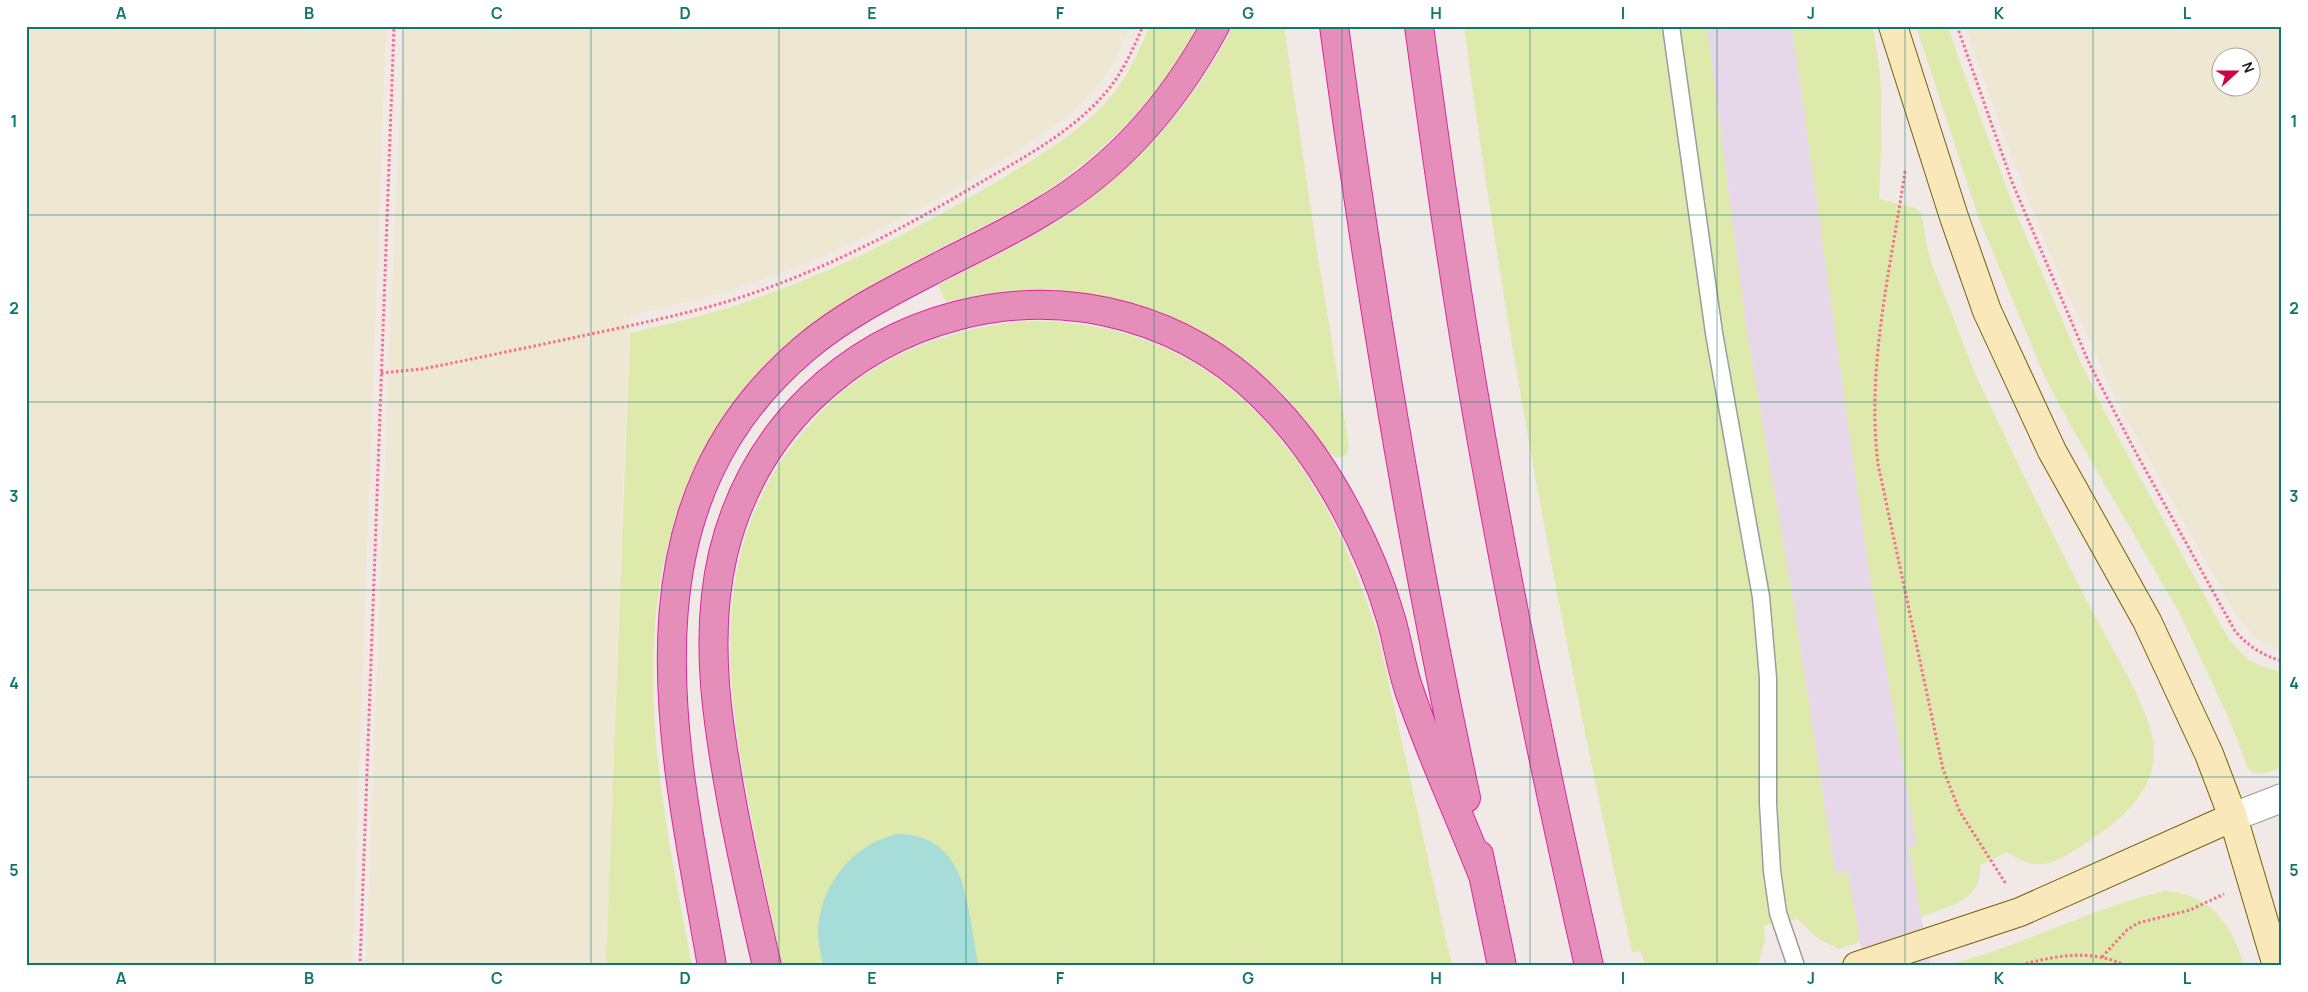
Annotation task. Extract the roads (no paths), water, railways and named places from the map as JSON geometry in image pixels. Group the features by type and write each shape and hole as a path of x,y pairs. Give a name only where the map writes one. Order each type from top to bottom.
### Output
{"highway":[{"path":"712,966 676,749 670,656 674,602 681,559 698,497 722,446 764,388 816,340 876,300 1044,212 1104,168 1137,137 1163,108 1189,72 1215,26"},
{"path":"1334,26 1367,258 1397,443 1446,706 1502,966"},
{"path":"1419,26 1457,288 1490,489 1544,762 1589,966"},
{"path":"767,966 726,770 715,682 714,611 723,555 734,519 758,467 778,437 800,409 839,372 871,351 906,333 967,312 1003,306 1043,304 1083,308 1126,317 1166,330 1201,348 1233,370 1262,395 1292,427 1336,495 1374,573 1391,616 1412,700 1482,873"}],"main road":[{"path":"1893,26 1954,217 1976,281 2002,346 2064,474 2132,593 2162,651 2209,754 2234,817 2277,966"},
{"path":"1857,966 2020,912 2234,817"}],"street":[{"path":"2234,817 2282,798"}],"lane":[{"path":"1671,26 1714,332 1762,597 1768,669 1768,803 1772,871 1778,913 1796,966"}],"water":[{"path":"897,834 922,838 940,847 952,862 961,880 967,901 979,966 823,966 818,931 820,914 832,883 841,869 866,847 881,839"}]}
